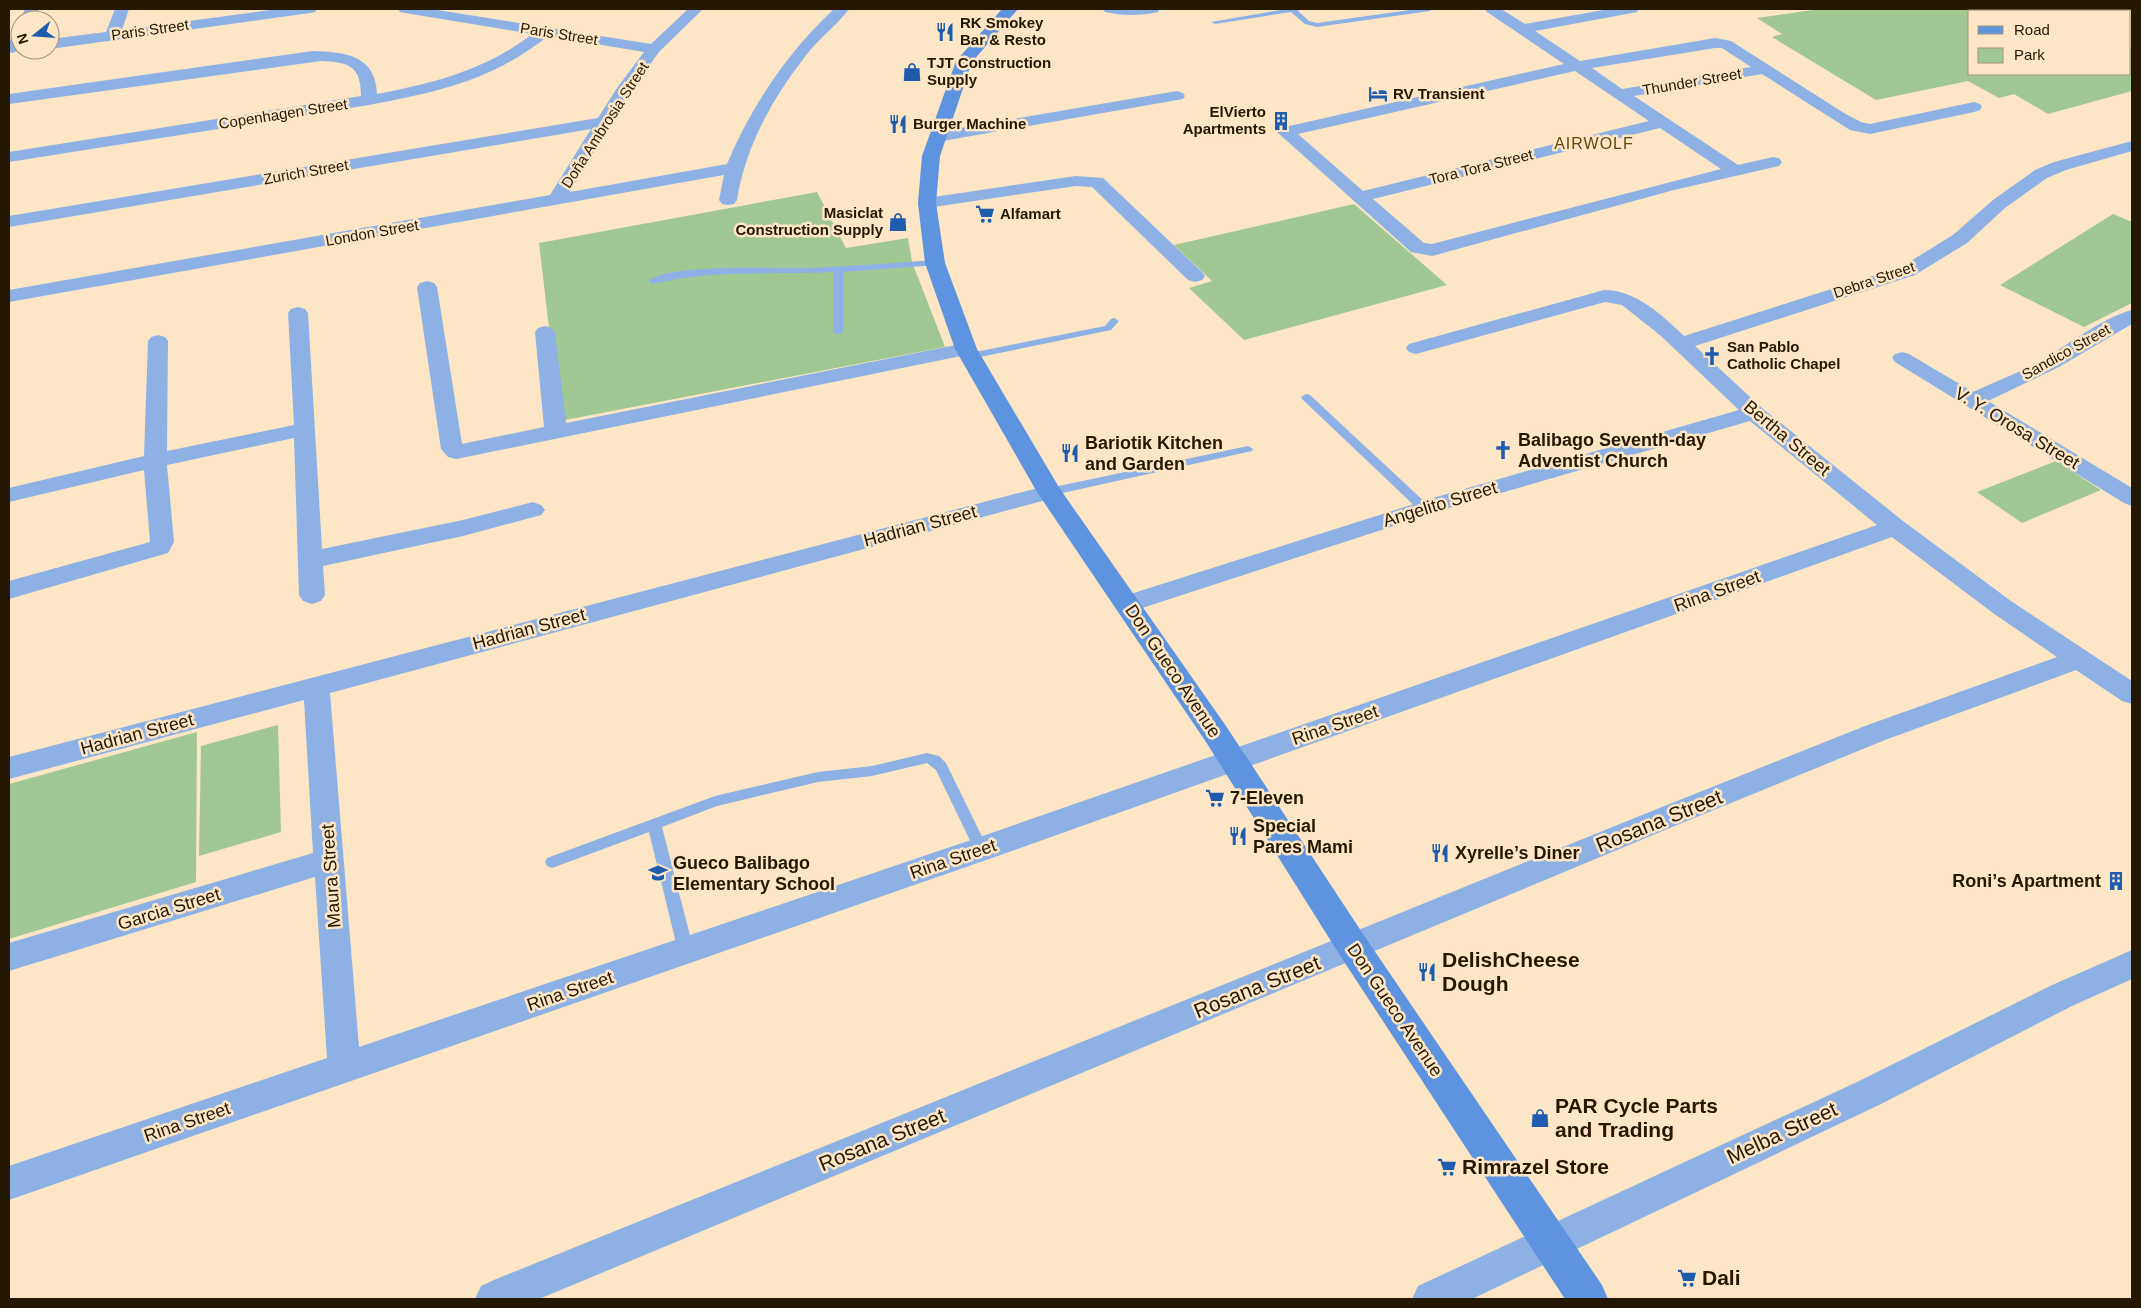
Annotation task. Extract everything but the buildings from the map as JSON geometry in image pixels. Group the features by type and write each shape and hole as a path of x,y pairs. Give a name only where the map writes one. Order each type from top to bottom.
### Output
{"main road":[{"name":"Don Gueco Avenue","path":"1010,9 964,61 931,156 927,203 935,263 968,353 1049,492 1233,760 1353,947 1588,1299"}],"street":[{"path":"112,36 122,9"},
{"path":"163,28 188,13 204,9"},
{"name":"Paris Street","path":"60,43 310,9"},
{"name":"Paris Street","path":"405,9 654,49"},
{"name":"Doña Ambrosia Street","path":"556,200 603,122 654,49 696,9"},
{"path":"728,200 734,168 755,121 787,70 829,20 842,9"},
{"path":"1110,9 1132,11 1153,9"},
{"path":"1492,9 1734,170"},
{"path":"1522,29 1632,9"},
{"name":"Copenhagen Street","path":"9,157 369,100 444,85 482,72 526,47 544,32"},
{"path":"1773,162 1734,170 1432,250 1418,248 1285,132 1577,66 1715,43 1726,44 1838,116 1863,128 1870,129 1974,106"},
{"path":"9,99 313,56 335,56 356,62 368,78 369,100"},
{"name":"Thunder Street","path":"1619,94 1764,69"},
{"path":"937,137 1177,96"},
{"name":"Zurich Street","path":"9,222 603,122"},
{"name":"Tora Tora Street","path":"1359,197 1662,123"},
{"name":"Debra Street","path":"1679,344 1908,270 1960,239 2010,196 2041,174 2060,166 2132,146"},
{"name":"London Street","path":"9,296 734,168"},
{"path":"927,203 1076,181 1097,182 1195,276"},
{"path":"427,287 452,449 456,452 968,353"},
{"name":"Bertha Street","path":"1416,348 1604,296 1613,296 1629,301 1656,322 1754,412 1895,527 2002,607 2132,694"},
{"path":"298,313 312,595"},
{"name":"Sandico Street","path":"1973,400 2052,363 2132,316"},
{"path":"545,332 556,433"},
{"path":"9,590 134,556 159,547 162,542 155,460 158,341"},
{"name":"V. Y. Orosa Street","path":"1902,358 2132,498"},
{"name":"Angelito Street","path":"1127,604 1424,508 1754,412"},
{"path":"9,496 155,460 305,429"},
{"name":"Hadrian Street","path":"9,768 1049,492"},
{"path":"311,560 463,528 534,510"},
{"name":"Rina Street","path":"9,1183 981,849 1895,527"},
{"name":"Rosana Street","path":"494,1299 1875,733 2078,659"},
{"name":"Maura Street","path":"316,685 344,1067"},
{"name":"Garcia Street","path":"9,957 330,860"},
{"name":"Melba Street","path":"1431,1299 1869,1093 2061,996 2132,964"}],"lane":[{"path":"1215,22 1303,9"},
{"path":"1291,10 1307,24 1317,25 1430,9"},
{"path":"653,281 673,274 701,272 935,263"},
{"path":"838,268 838,332"},
{"path":"968,353 1108,328 1114,322"},
{"path":"1306,397 1424,508"},
{"path":"1049,492 1248,449"},
{"path":"552,862 715,801 818,776 872,771 927,758 938,763 941,767 981,849"},
{"path":"654,824 686,951"}],"green space":[{"path":"1820,9 2132,9 1968,10 1968,75 2131,75 2131,48 2132,91 2048,114 2014,94 1999,98 1968,81 1876,100 1772,37 1782,34 1757,18"},
{"path":"817,192 846,248 908,238 912,262 945,347 560,421 539,243"},
{"path":"1354,204 1447,285 1244,340 1189,288 1212,281 1174,245"},
{"path":"2113,214 2132,222 2132,303 2084,327 2000,285"},
{"path":"2056,461 2101,490 2022,523 1977,492"},
{"path":"278,725 281,832 199,856 201,746"},
{"path":"197,732 196,882 9,939 9,784"}],"place":[{"name":"RK Smokey Bar & Resto","path":"945,32"},
{"name":"TJT Construction Supply","path":"912,72"},
{"name":"RV Transient","path":"1378,94"},
{"name":"ElVierto Apartments","path":"1281,121"},
{"name":"Burger Machine","path":"898,124"},
{"name":"Alfamart","path":"985,214"},
{"name":"Masiclat Construction Supply","path":"898,222"},
{"name":"San Pablo Catholic Chapel","path":"1712,356"},
{"name":"Balibago Seventh-day Adventist Church","path":"1503,450"},
{"name":"Bariotik Kitchen and Garden","path":"1070,453"},
{"name":"7-Eleven","path":"1215,798"},
{"name":"Special Pares Mami","path":"1238,836"},
{"name":"Xyrelle’s Diner","path":"1440,853"},
{"name":"Gueco Balibago Elementary School","path":"658,873"},
{"name":"Roni’s Apartment","path":"2116,881"},
{"name":"DelishCheese Dough","path":"1427,972"},
{"name":"PAR Cycle Parts and Trading","path":"1540,1118"},
{"name":"Rimrazel Store","path":"1447,1167"},
{"name":"Dali","path":"1687,1278"}],"district":[{"name":"AIRWOLF","path":"1594,143"}]}
